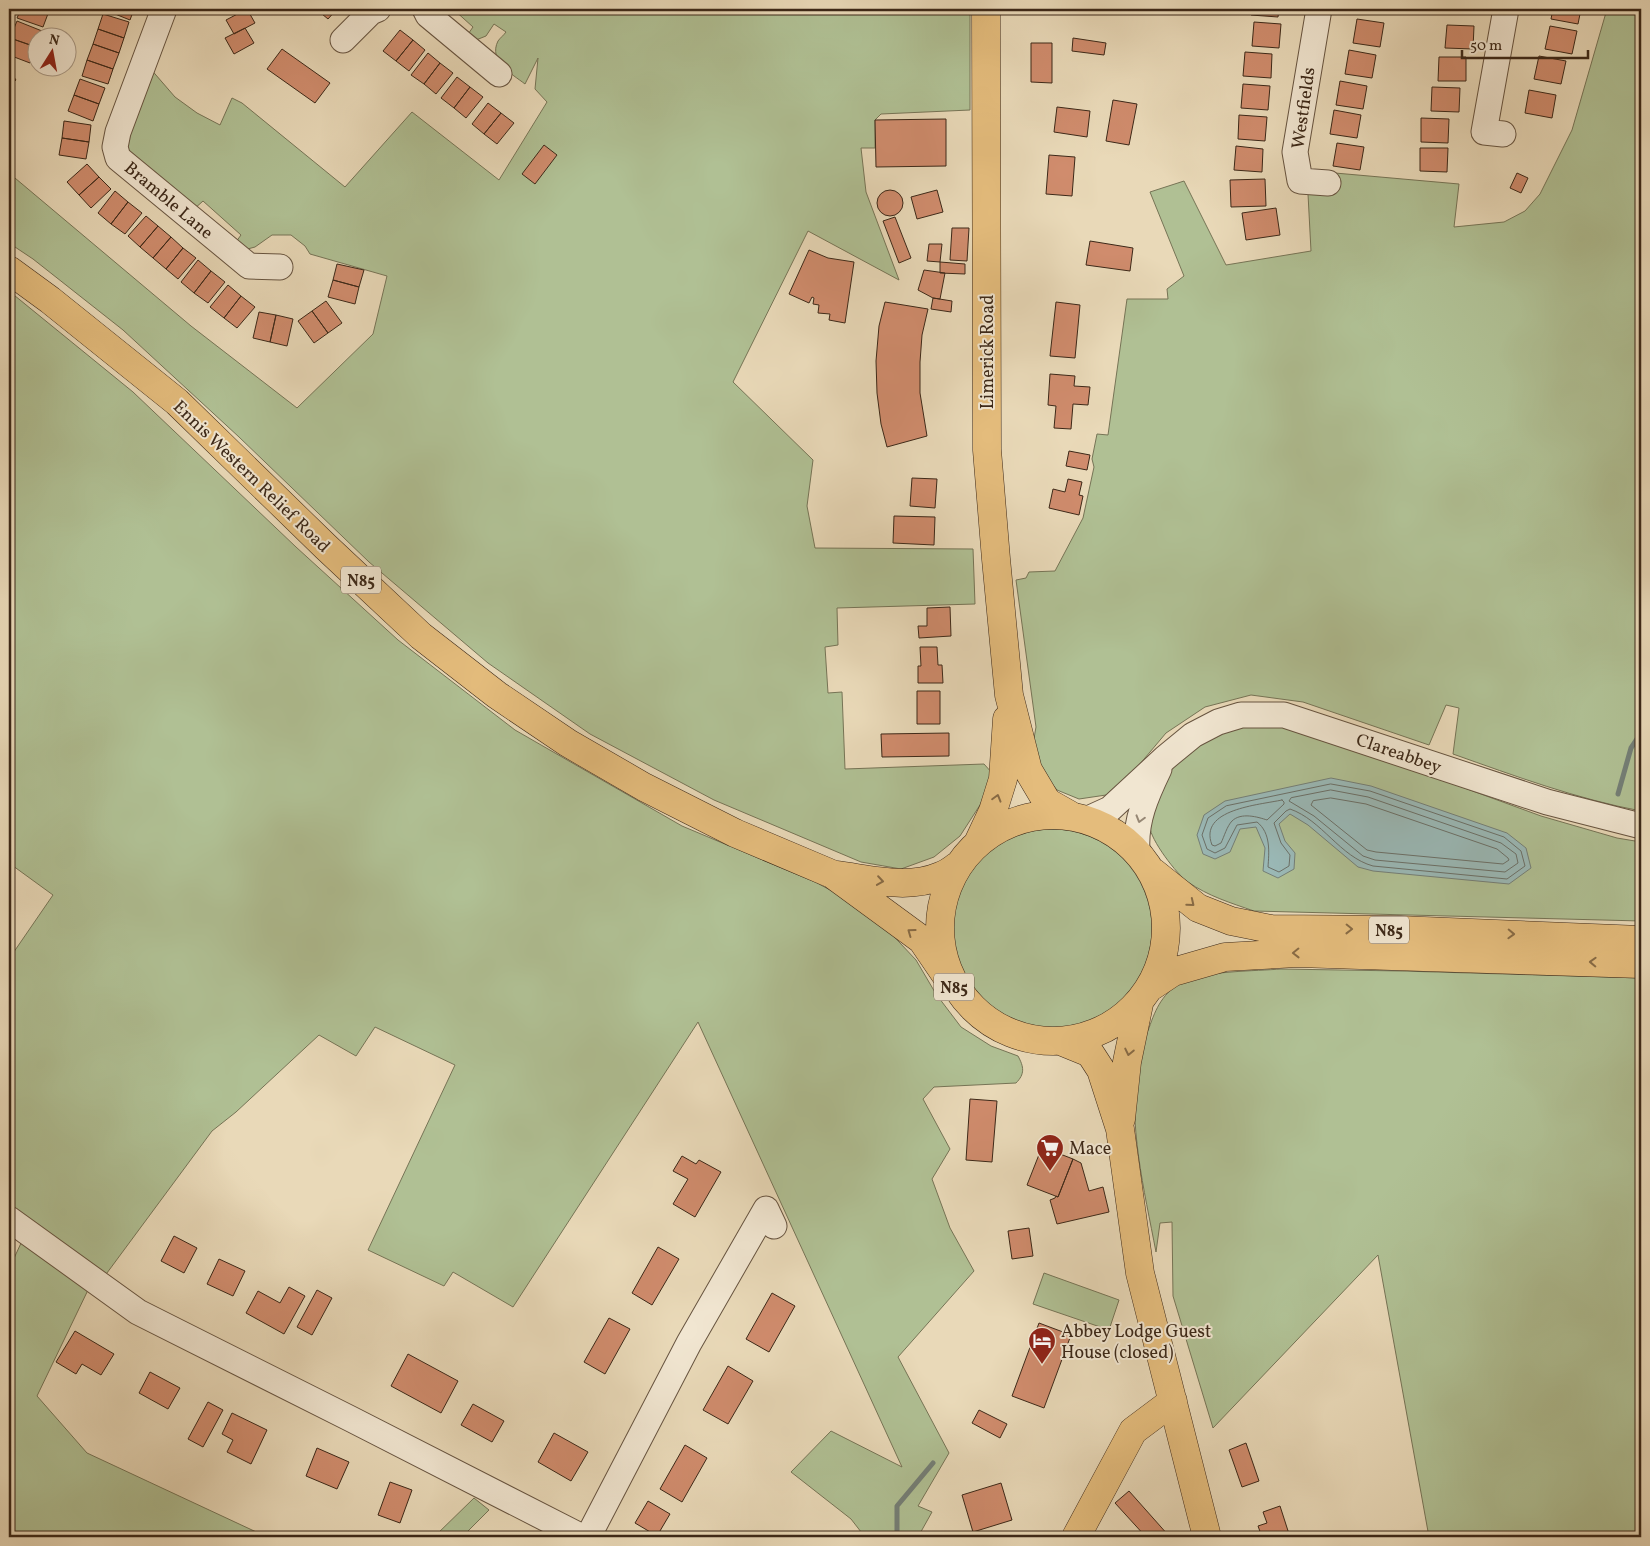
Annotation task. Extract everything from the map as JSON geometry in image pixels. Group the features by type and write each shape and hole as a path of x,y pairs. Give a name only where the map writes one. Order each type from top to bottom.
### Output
{"main road":[{"name":"Limerick Road","path":"986,9 988,450 995,554 1009,695"},
{"name":"Ennis Western Relief Road","path":"9,270 50,300 177,402 326,547 421,636 496,695 568,743 644,787 735,833 832,874 922,940 952,984"},
{"path":"1009,695 1028,770 1047,802 1079,817"},
{"path":"978,843 993,811 1002,779 1009,695"},
{"name":"N85","path":"1641,940 1400,930 1271,929 1231,921 1198,908 1153,872 1137,850 1113,833 1079,817 1033,818 1001,830 978,843 957,866 939,909 938,935 942,960 952,984 967,1004 1003,1031 1032,1039 1063,1042 1108,1026 1173,972 1225,957 1297,953 1641,964"},
{"name":"Ennis Western Relief Road","path":"832,874 892,882 916,882 941,876 957,866"},
{"name":"N85","path":"1146,995 1166,951 1168,928 1165,905 1153,872"},
{"path":"1120,1129 1127,1062 1146,995"},
{"path":"1063,1042 1090,1053 1101,1070 1120,1129 1140,1273 1207,1537"},
{"path":"1076,1537 1133,1431 1173,1401"}],"street":[{"name":"Bramble Lane","path":"164,9 118,132 115,147 118,158 249,266 280,267"},
{"path":"343,40 371,12 378,9"},
{"path":"425,9 428,15 484,53 499,74"},
{"name":"Westfields","path":"1319,9 1296,152 1300,181 1328,183"},
{"path":"1503,134 1484,132 1506,9"},
{"name":"Clareabbey","path":"1079,817 1110,809 1193,734 1218,722 1241,716 1284,715 1547,802 1641,826"},
{"name":"Clareabbey","path":"1137,850 1136,833 1147,795 1165,758"},
{"path":"588,1537 689,1343 766,1209 774,1226"},
{"path":"9,1219 138,1312 582,1537"}],"green space":[{"path":"453,9 970,9 970,110 881,114 875,120 875,148 861,148 866,192 899,280 808,231 733,382 813,460 807,506 815,548 973,549 975,604 837,608 838,645 825,647 828,693 842,692 845,769 984,764 993,774 980,805 960,836 934,857 901,869 861,862 714,800 590,734 488,663 369,562 239,437 123,330 33,259 9,243 9,173 191,326 297,408 373,334 387,276 310,254 305,246 291,235 272,235 255,247 240,251 233,246 241,235 203,201 193,210 129,155 124,142 149,67 175,97 197,113 220,125 232,98 242,103 345,187 412,112 499,180 547,102 535,89 538,58 525,84 503,66 496,55 498,41 506,32 494,24 486,36 476,40 466,37 473,27"},
{"path":"1607,9 1641,9 1641,811 1593,800 1523,779 1453,754 1459,708 1446,705 1429,745 1303,702 1251,695 1205,707 1166,733 1134,771 1106,795 1079,799 1057,790 1042,772 1033,744 1036,727 1016,580 1026,578 1029,572 1055,571 1083,518 1094,467 1092,459 1097,434 1108,435 1127,299 1168,299 1167,289 1184,276 1150,192 1184,181 1226,265 1311,251 1308,194 1331,194 1335,173 1459,184 1454,227 1504,222 1525,211 1540,194 1572,130"},
{"path":"9,291 133,392 296,547 398,640 515,730 682,826 815,882 851,901 884,926 916,960 936,994 961,1027 991,1046 1018,1056 1023,1070 1021,1077 1016,1083 934,1087 923,1099 950,1149 932,1179 950,1228 974,1271 898,1357 949,1453 918,1506 932,1512 918,1537 865,1537 851,1519 791,1472 831,1431 902,1467 698,1022 513,1307 453,1272 444,1286 368,1250 455,1065 375,1027 356,1056 319,1035 236,1112 212,1131 104,1277 9,1209 9,959 53,895 9,863"},
{"path":"1255,723 1290,727 1317,734 1541,816 1617,838 1641,842 1641,921 1254,911 1204,891 1188,882 1177,872 1154,840 1150,827 1154,804 1158,792 1170,771 1186,753 1216,735"},
{"path":"1052,829 1071,831 1099,841 1115,852 1129,866 1144,891 1150,910 1152,929 1150,948 1140,976 1129,992 1115,1006 1090,1021 1071,1027 1052,1029 1033,1027 1005,1017 989,1006 975,992 960,967 954,948 952,929 954,910 964,882 975,866 989,852 1014,837 1033,831"},
{"path":"1281,969 1641,978 1641,1537 1429,1537 1378,1255 1213,1428 1173,1296 1172,1222 1160,1223 1156,1252 1142,1181 1136,1133 1134,1109 1137,1060 1154,1014 1161,1001 1177,985 1204,975"},
{"path":"22,1241 88,1290 37,1396 87,1453 267,1537 9,1537 9,1269"},
{"path":"1044,1273 1119,1300 1109,1330 1033,1304"},
{"path":"474,1498 489,1510 462,1537 434,1537"}],"water":[{"path":"1331,778 1371,786 1507,833 1526,848 1531,868 1509,884 1373,871 1358,867 1308,825 1290,814 1279,824 1285,841 1295,853 1294,869 1278,878 1263,871 1265,848 1256,827 1240,829 1230,852 1215,859 1203,854 1197,835 1204,815 1225,801"}],"building":[{"path":"21,9 43,9 49,11 43,27 17,18"},
{"path":"105,9 134,9 130,20"},
{"path":"234,9 246,9 237,14"},
{"path":"247,9 255,23 234,34 226,20"},
{"path":"316,9 337,9 328,19"},
{"path":"1251,9 1279,9 1278,17 1251,15"},
{"path":"1553,9 1581,9 1578,24 1551,19"},
{"path":"103,14 129,22 124,38 98,29"},
{"path":"1357,19 1384,23 1380,47 1353,43"},
{"path":"17,21 34,28 28,28 28,44 10,38"},
{"path":"1254,22 1281,24 1279,48 1252,46"},
{"path":"1447,25 1474,26 1473,49 1445,48"},
{"path":"1550,26 1577,31 1572,54 1545,49"},
{"path":"245,28 254,43 234,54 225,38"},
{"path":"98,29 124,38 119,53 93,44"},
{"path":"400,30 413,40 396,61 383,51"},
{"path":"10,38 28,44 28,62 9,55"},
{"path":"1073,38 1106,43 1104,55 1072,51"},
{"path":"413,40 425,50 409,71 396,61"},
{"path":"1031,43 1052,43 1052,83 1031,82"},
{"path":"93,44 119,53 113,69 87,60"},
{"path":"282,49 330,83 315,103 267,69"},
{"path":"1349,50 1376,55 1372,78 1345,74"},
{"path":"1245,52 1272,54 1271,78 1243,76"},
{"path":"428,53 440,63 424,84 411,75"},
{"path":"1539,56 1566,61 1561,84 1534,79"},
{"path":"1439,57 1466,57 1466,81 1438,81"},
{"path":"87,60 113,69 108,84 82,76"},
{"path":"440,63 453,73 436,94 424,84"},
{"path":"9,70 16,80 9,86"},
{"path":"457,77 470,87 454,108 441,98"},
{"path":"80,79 105,88 99,104 74,95"},
{"path":"1340,81 1367,86 1363,109 1336,105"},
{"path":"1243,84 1270,86 1268,110 1241,108"},
{"path":"470,87 483,97 466,118 454,108"},
{"path":"1432,87 1460,88 1459,112 1431,111"},
{"path":"1529,90 1556,95 1552,118 1525,113"},
{"path":"74,95 99,104 93,121 68,111"},
{"path":"1113,100 1137,104 1129,145 1106,141"},
{"path":"488,103 501,113 484,134 472,124"},
{"path":"1057,107 1090,111 1087,137 1054,132"},
{"path":"1334,110 1361,115 1357,138 1330,134"},
{"path":"501,113 514,123 497,144 484,134"},
{"path":"1239,115 1267,117 1265,141 1238,139"},
{"path":"1421,118 1449,119 1448,143 1421,142"},
{"path":"946,119 946,166 876,167 875,120"},
{"path":"64,121 91,125 89,142 62,138"},
{"path":"62,138 89,142 86,159 59,155"},
{"path":"1337,143 1364,147 1360,170 1333,166"},
{"path":"544,145 557,155 535,184 522,174"},
{"path":"1236,146 1263,149 1262,172 1234,170"},
{"path":"1420,148 1448,148 1447,172 1420,171"},
{"path":"1049,155 1075,157 1072,196 1046,194"},
{"path":"87,164 99,177 79,195 67,182"},
{"path":"1517,173 1528,178 1521,193 1510,188"},
{"path":"99,177 111,189 91,208 79,195"},
{"path":"1265,179 1266,206 1231,207 1230,180"},
{"path":"890,190 899,194 903,203 899,212 890,216 881,212 877,203 881,194"},
{"path":"937,190 943,212 917,219 911,197"},
{"path":"115,191 128,202 111,224 98,213"},
{"path":"128,202 142,213 125,234 111,224"},
{"path":"1276,208 1280,235 1246,240 1242,213"},
{"path":"146,216 158,226 140,247 128,236"},
{"path":"895,217 911,258 899,263 883,221"},
{"path":"158,226 171,237 153,258 140,247"},
{"path":"952,228 969,228 967,261 950,260"},
{"path":"171,237 183,248 166,269 153,258"},
{"path":"1090,241 1133,248 1130,271 1086,265"},
{"path":"929,244 942,244 940,262 927,261"},
{"path":"183,248 196,258 178,279 166,269"},
{"path":"809,250 828,258 854,262 845,323 829,320 830,314 818,313 819,305 813,304 814,298 812,297 809,303 789,294"},
{"path":"198,260 211,271 194,293 181,282"},
{"path":"940,262 965,264 965,274 940,273"},
{"path":"337,264 364,270 359,287 333,280"},
{"path":"924,270 945,273 940,299 933,298 918,290"},
{"path":"211,271 225,282 208,303 194,293"},
{"path":"333,280 359,287 355,304 328,297"},
{"path":"228,285 241,296 224,318 210,307"},
{"path":"241,296 255,307 237,328 224,318"},
{"path":"933,298 952,301 951,312 931,309"},
{"path":"326,301 342,323 328,333 312,311"},
{"path":"885,302 928,309 922,335 920,362 920,393 927,436 887,447 881,424 877,393 876,361 879,326"},
{"path":"1056,302 1080,305 1075,358 1050,356"},
{"path":"312,311 328,333 314,343 298,321"},
{"path":"259,312 276,315 270,342 253,338"},
{"path":"276,315 293,319 287,346 270,342"},
{"path":"1050,374 1075,376 1074,386 1090,387 1088,405 1073,404 1071,429 1054,428 1056,406 1048,405"},
{"path":"1069,451 1090,455 1087,470 1066,466"},
{"path":"912,478 937,479 935,508 910,506"},
{"path":"1068,479 1082,482 1079,495 1083,496 1079,515 1049,508 1053,489 1065,492"},
{"path":"894,516 935,517 934,545 893,543"},
{"path":"950,607 951,636 919,638 918,626 927,626 927,608"},
{"path":"920,647 937,647 938,665 942,665 943,683 918,683 918,666 921,666"},
{"path":"917,691 940,691 940,724 917,724"},
{"path":"949,733 949,756 882,757 881,734"},
{"path":"970,1099 997,1101 992,1162 966,1160"},
{"name":"Mace","path":"1042,1147 1073,1159 1058,1197 1027,1185"},
{"path":"682,1156 696,1164 699,1160 721,1172 695,1217 673,1204 688,1179 673,1171"},
{"path":"1073,1159 1081,1163 1089,1191 1103,1187 1109,1212 1057,1224 1050,1200 1056,1196 1058,1197"},
{"path":"1029,1228 1033,1256 1012,1259 1008,1231"},
{"path":"174,1236 197,1248 184,1273 161,1261"},
{"path":"658,1247 679,1259 652,1305 632,1293"},
{"path":"219,1259 245,1271 233,1296 207,1284"},
{"path":"289,1287 305,1296 284,1334 246,1313 258,1291 280,1303"},
{"path":"317,1290 332,1298 312,1335 297,1327"},
{"path":"772,1293 795,1306 769,1352 746,1339"},
{"path":"609,1318 630,1329 605,1374 584,1362"},
{"name":"Abbey Lodge Guest House (closed)","path":"1039,1323 1071,1335 1044,1408 1012,1396"},
{"path":"75,1331 114,1354 101,1375 82,1364 76,1374 56,1362"},
{"path":"408,1354 458,1381 441,1413 391,1386"},
{"path":"728,1366 753,1381 728,1424 703,1410"},
{"path":"150,1372 180,1388 168,1409 139,1393"},
{"path":"208,1402 223,1410 203,1447 188,1439"},
{"path":"473,1404 504,1421 492,1442 461,1425"},
{"path":"979,1410 1007,1424 1000,1438 972,1423"},
{"path":"232,1413 267,1430 251,1464 227,1452 233,1440 222,1434"},
{"path":"554,1433 588,1452 571,1481 538,1462"},
{"path":"1246,1443 1259,1481 1242,1487 1229,1450"},
{"path":"685,1445 707,1458 682,1502 660,1489"},
{"path":"317,1448 349,1462 337,1489 306,1476"},
{"path":"390,1482 412,1490 400,1523 378,1515"},
{"path":"1001,1483 1012,1520 973,1532 962,1495"},
{"path":"1129,1491 1168,1537 1146,1537 1115,1503"},
{"path":"648,1501 670,1514 657,1536 635,1523"},
{"path":"1280,1506 1290,1537 1262,1537 1258,1526 1267,1523 1263,1512"}],"waterway":[{"path":"1618,794 1631,748 1641,733"},
{"path":"897,1537 897,1506 933,1463"}],"place":[{"name":"Mace","path":"1050,1172"},
{"name":"Abbey Lodge Guest House (closed)","path":"1042,1365"}]}
